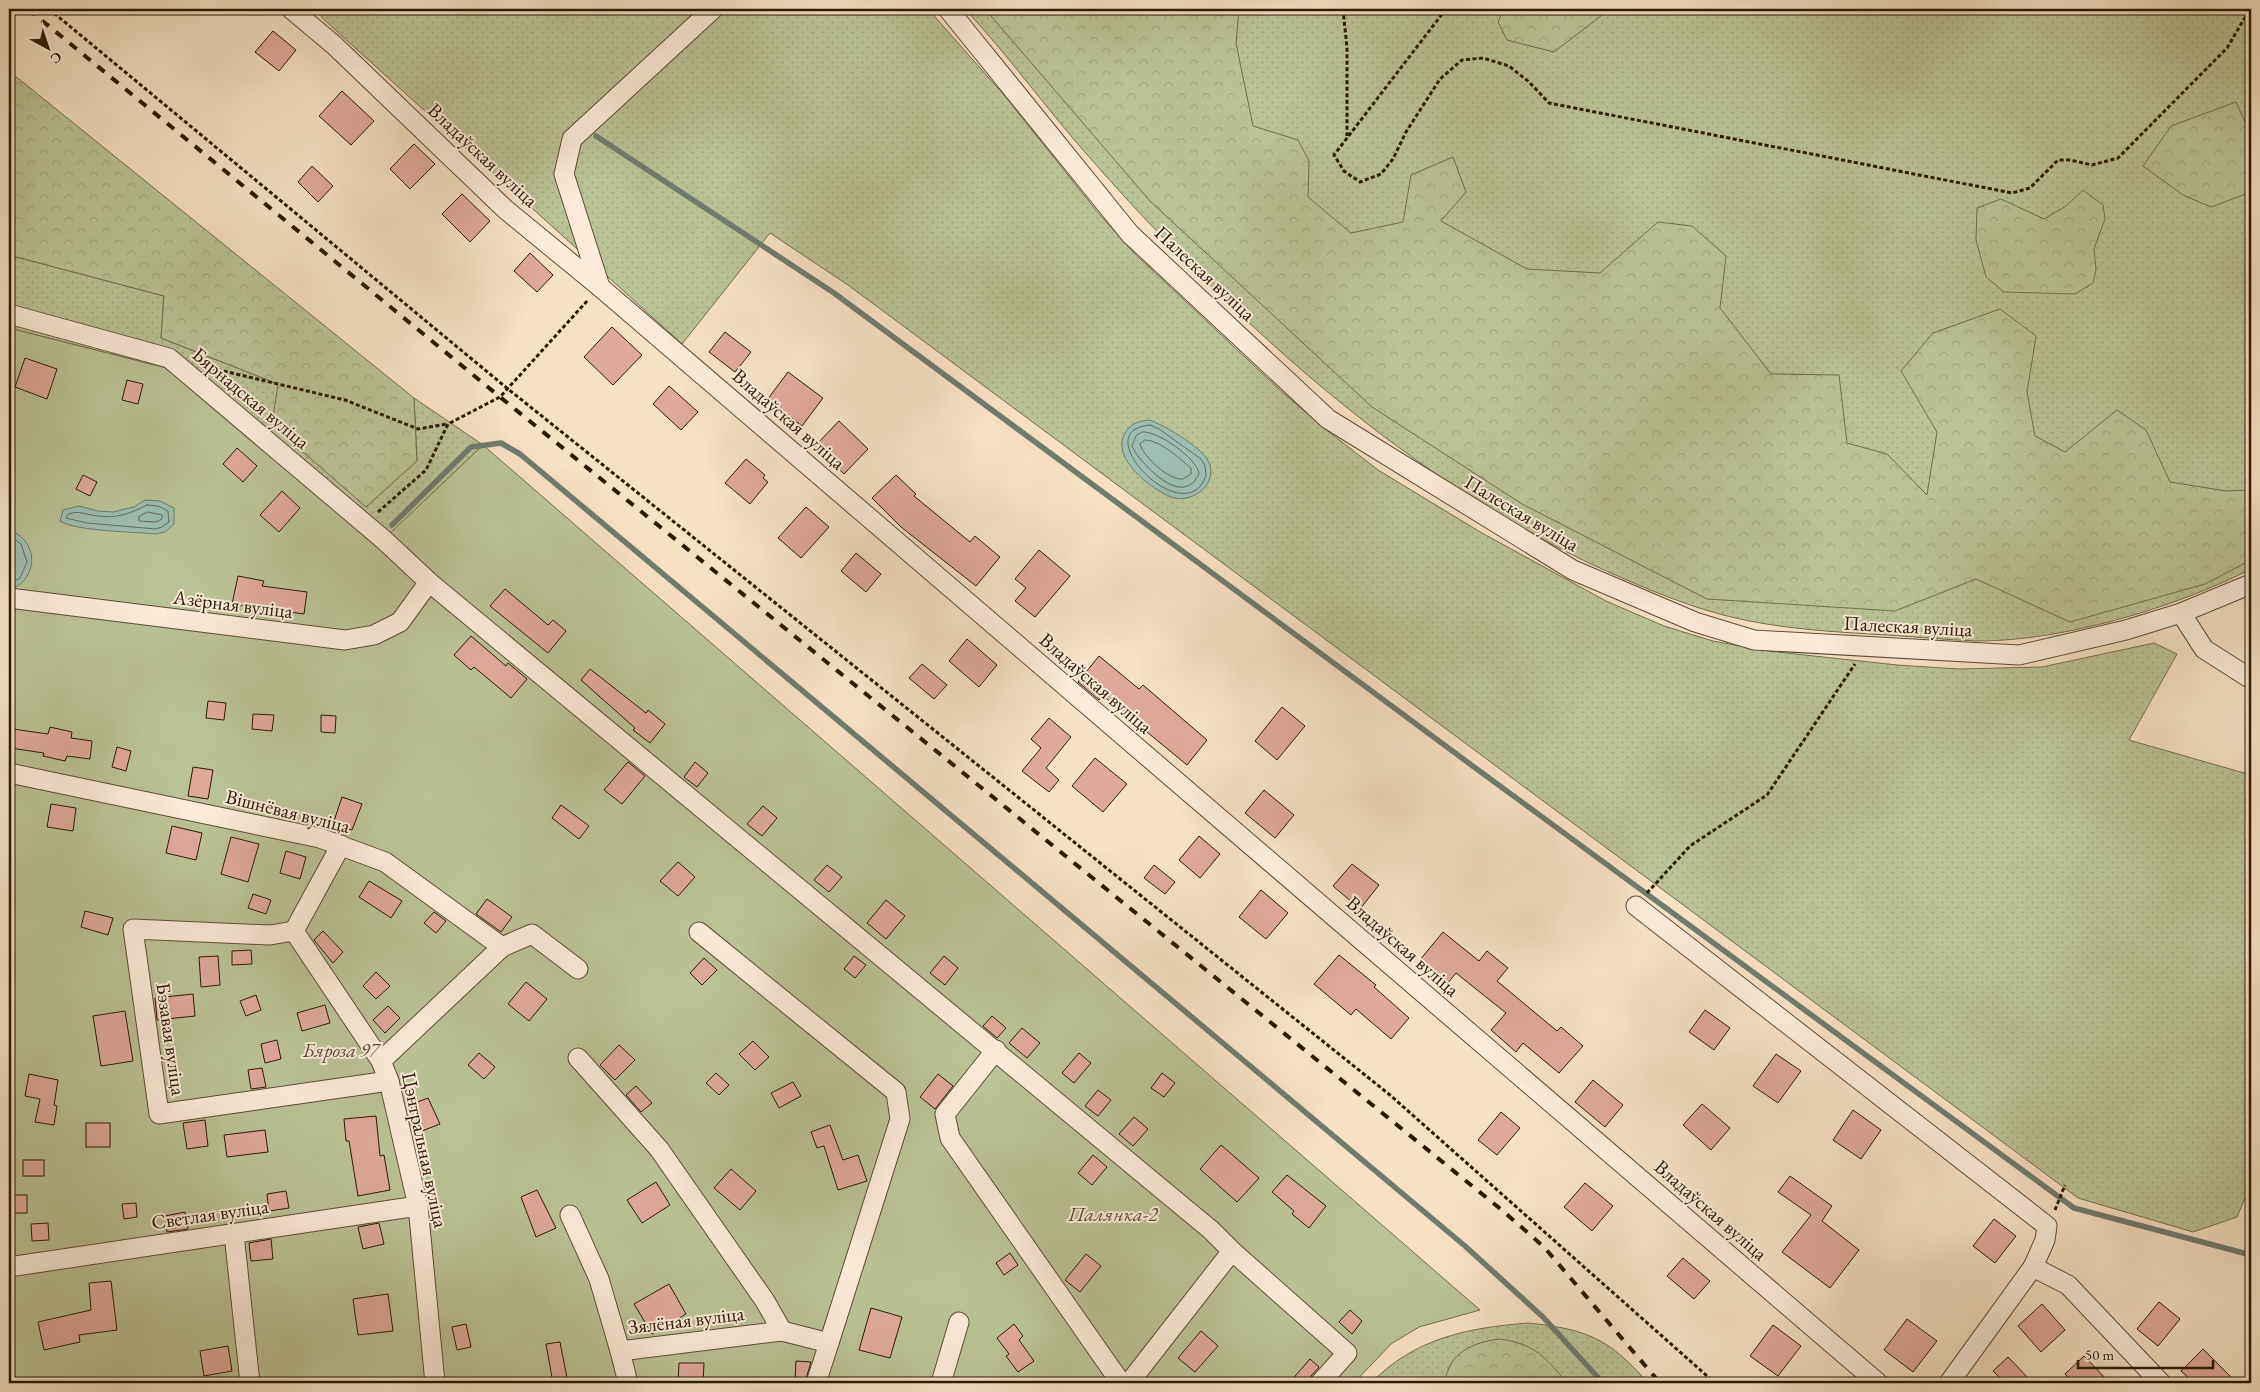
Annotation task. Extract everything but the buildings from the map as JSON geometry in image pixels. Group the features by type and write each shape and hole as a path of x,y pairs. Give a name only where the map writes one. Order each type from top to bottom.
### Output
{"street":[{"name":"Владаўская вуліца","path":"291,9 334,45 505,209 600,287 1878,1383"},
{"path":"600,287 564,174 572,139 713,9"},
{"name":"Палеская вуліца","path":"948,9 1130,234 1328,418 1573,570 1694,622 1754,640 2019,655 2126,630 2181,613 2251,584"},
{"name":"Бярнадская вуліца","path":"9,314 169,358 365,524 429,582 996,1050 1232,1251 1347,1352 1320,1383"},
{"name":"Азёрная вуліца","path":"9,598 345,640 374,635 400,622 429,582"},
{"path":"2181,613 2204,650 2251,679"},
{"name":"Вішнёвая вуліца","path":"9,773 320,838 341,845 385,862 502,947"},
{"path":"294,931 341,845"},
{"path":"1636,906 2047,1226 2045,1240 2033,1267 1948,1383"},
{"name":"Бэзавая вуліца","path":"294,931 270,935 133,930 159,1114 389,1081"},
{"name":"Цэнтральная вуліца","path":"294,931 381,1061 389,1081 418,1206 435,1383"},
{"path":"699,932 896,1092 900,1119 816,1383"},
{"path":"381,1061 502,947 532,934 578,969"},
{"path":"996,1050 945,1114 950,1138 1121,1383"},
{"path":"578,1058 658,1149 765,1302 782,1331"},
{"name":"Светлая вуліца","path":"9,1267 418,1206"},
{"name":"Зялёная вуліца","path":"570,1215 599,1279 620,1351 782,1331 829,1343"},
{"path":"234,1234 250,1383"},
{"path":"1129,1383 1232,1251"},
{"path":"2033,1267 2068,1285 2161,1383"},
{"path":"941,1383 959,1322"},
{"path":"620,1351 628,1383"}],"path":[{"path":"49,9 508,389 1390,1095 1715,1383"},
{"path":"1343,9 1347,48 1347,137"},
{"path":"1446,9 1334,155 1344,171 1360,182 1382,174 1393,159 1406,132 1440,79 1462,60 1484,58 1509,66 1549,103 2012,194 2030,188 2058,160 2070,160 2092,165 2118,158 2227,48 2250,9"},
{"path":"205,367 344,400 418,429 448,424 500,397 600,287"},
{"path":"365,524 426,470 448,424"},
{"path":"1636,906 1690,846 1767,795 1866,647"},
{"path":"2053,1214 2065,1185"}],"green space":[{"path":"329,9 928,9 1004,95 1099,214 1135,254 1281,391 1378,470 1482,533 1606,601 1664,626 1713,641 1768,651 1897,665 1959,669 2042,667 2154,643 2177,654 2129,740 2251,775 2251,1184 2237,1217 2193,1232 2078,1198 848,285 770,233 682,344 321,17"},
{"path":"965,9 2251,9 2251,569 2189,596 2119,619 2047,635 1979,641 1827,631 1766,624 1709,611 1675,600 1624,579 1519,526 1449,483 1382,435 1317,383 1254,328 1138,211 1083,150"},
{"path":"985,9 1239,9 1236,43 1253,126 1298,140 1309,161 1308,197 1351,233 1403,222 1411,175 1453,157 1466,192 1441,221 1527,269 1600,273 1658,222 1692,226 1726,256 1720,308 1771,374 1839,375 1847,443 1887,454 1927,495 1937,432 1901,371 1933,333 2000,309 2036,336 2027,392 2035,436 2065,452 2117,410 2146,430 2170,482 2226,491 2251,490 2251,560 2205,584 2070,622 1976,579 1895,611 1707,599 1522,504 1372,407 1150,201"},
{"path":"1504,9 1610,9 1554,52 1507,40 1498,22"},
{"path":"9,71 414,398 417,461 366,507 272,425 278,384 161,338 164,296 9,255"},
{"path":"2236,102 2248,129 2251,128 2251,192 2211,207 2183,195 2143,166 2171,126"},
{"path":"2083,190 2103,205 2105,219 2094,249 2096,270 2093,283 2075,294 2004,292 1986,277 1976,240 1977,208 2001,199 2044,219 2066,206"},
{"path":"9,255 164,296 161,338 278,384 417,461 414,398 483,445 384,540 178,371 9,328"},
{"name":"Бяроза 97","path":"9,328 178,371 383,540 483,445 1480,1310 1419,1327 1391,1344 1354,1383 9,1383"},
{"path":"1528,1323 1566,1329 1595,1338 1621,1355 1648,1383 1371,1383 1406,1355 1443,1338 1484,1328"},
{"path":"1500,1339 1531,1348 1545,1359 1567,1383 1445,1383 1451,1364 1464,1351 1480,1343"}],"water":[{"path":"1150,420 1193,445 1207,459 1211,473 1205,487 1200,492 1186,498 1178,499 1171,497 1144,480 1128,462 1123,452 1122,443 1125,433 1136,423"},
{"path":"145,500 160,501 174,508 174,524 165,532 156,534 106,531 78,527 60,521 63,510 79,506 98,511 113,512 134,507"},
{"path":"9,529 25,541 29,548 32,563 27,577 9,589"}],"waterway":[{"path":"596,136 834,293 2074,1208 2251,1255"},
{"path":"392,525 471,447 501,443 520,454 1465,1246 1543,1317 1603,1383"}],"railway":[{"path":"28,9 500,397 1503,1211 1544,1247 1660,1383"}],"park label":[{"name":"Палянка-2","path":"1113,1214"}]}
